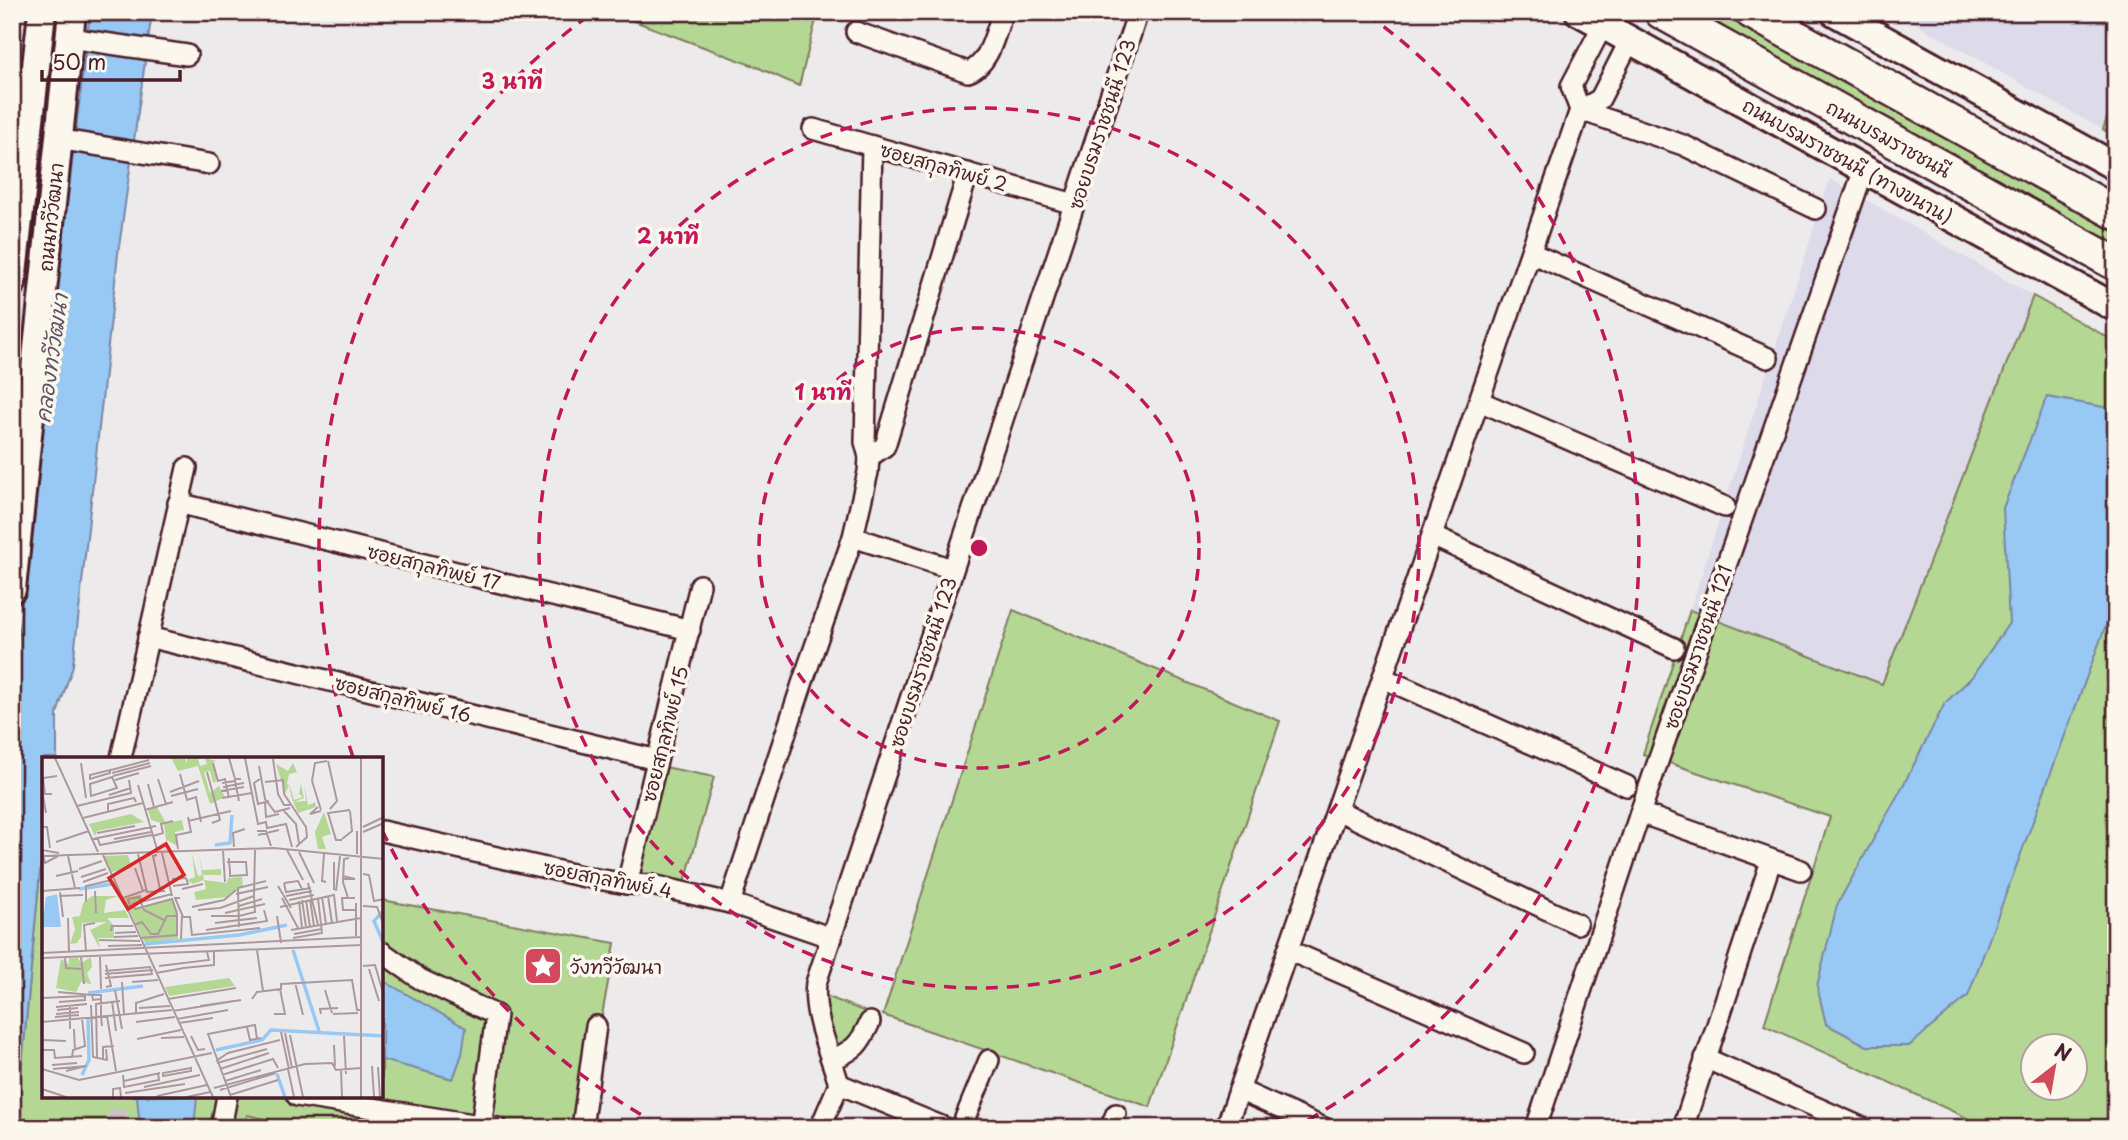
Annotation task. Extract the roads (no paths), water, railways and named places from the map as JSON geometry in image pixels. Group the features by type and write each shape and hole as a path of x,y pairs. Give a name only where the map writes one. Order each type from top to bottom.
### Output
{"highway":[{"name":"ถนนบรมราชชนนี","path":"1661,12 2116,264"},
{"path":"1751,12 2116,213"}],"main road":[{"name":"ถนนทวีวัฒนา","path":"12,283 23,76 42,12"},
{"name":"ถนนบรมราชชนนี (ทางขนาน)","path":"1580,12 2116,308"},
{"path":"1834,12 2116,167"},
{"name":"ถนนทวีวัฒนา","path":"12,589 68,141 76,30"}],"street":[{"path":"856,32 968,72 977,70 983,63 1003,12"},
{"name":"ซอยบรมราชชนนี 123","path":"839,1084 815,995 817,983 1138,12"},
{"path":"1226,1128 1580,110 1572,86 1603,25"},
{"path":"76,30 149,49 187,55"},
{"path":"1580,110 1600,99 1630,40"},
{"path":"1580,110 1683,145 1816,209"},
{"name":"ซอยสกุลทิพย์ 2","path":"813,129 1074,204"},
{"path":"68,141 209,163"},
{"path":"730,903 798,694 853,537 868,472 869,457 865,442 872,146"},
{"name":"ซอยบรมราชชนนี 121","path":"1536,1128 1640,813 1864,169"},
{"path":"869,457 885,446 968,173"},
{"path":"1531,253 1768,358"},
{"path":"1479,401 1725,507"},
{"path":"121,757 187,468"},
{"name":"ซอยสกุลทิพย์ 17","path":"178,503 690,630"},
{"path":"1432,536 1674,648"},
{"path":"853,537 952,569"},
{"name":"ซอยสกุลทิพย์ 15","path":"627,884 701,585"},
{"name":"ซอยสกุลทิพย์ 16","path":"148,637 657,760"},
{"path":"1383,678 1627,786"},
{"path":"1336,810 1577,924"},
{"path":"1640,813 1801,870"},
{"name":"ซอยสกุลทิพย์ 4","path":"383,831 627,884 652,885 730,903 832,938"},
{"path":"1683,1128 1771,860"},
{"path":"1288,950 1524,1053"},
{"path":"310,1098 487,1126 496,1015 420,979 383,953"},
{"path":"832,1060 853,1051 860,1044 870,1022"},
{"path":"582,1128 596,1026"},
{"path":"1705,1058 1863,1128"},
{"path":"961,1128 989,1060"},
{"path":"820,1128 839,1084 946,1128"},
{"path":"1239,1090 1324,1128"},
{"path":"221,1128 227,1098"}],"water":[{"name":"คลองทวีวัฒนา","path":"90,12 152,12 118,254 73,665 57,714 57,757 42,757 42,850 16,1128 12,1128 12,699 38,447"},
{"path":"2047,397 2104,407 2116,413 2116,598 1968,996 1909,1046 1867,1046 1826,1024 1817,986 1837,905 1945,703 1972,677 2009,623 2003,508"},
{"path":"383,981 466,1028 462,1054 453,1079 383,1060"},
{"path":"137,1098 197,1098 194,1128 140,1128"}],"tunnel":[{"path":"118,1098 118,1128"}],"place":[{"name":"วังทวีวัฒนา","path":"543,966"}]}
